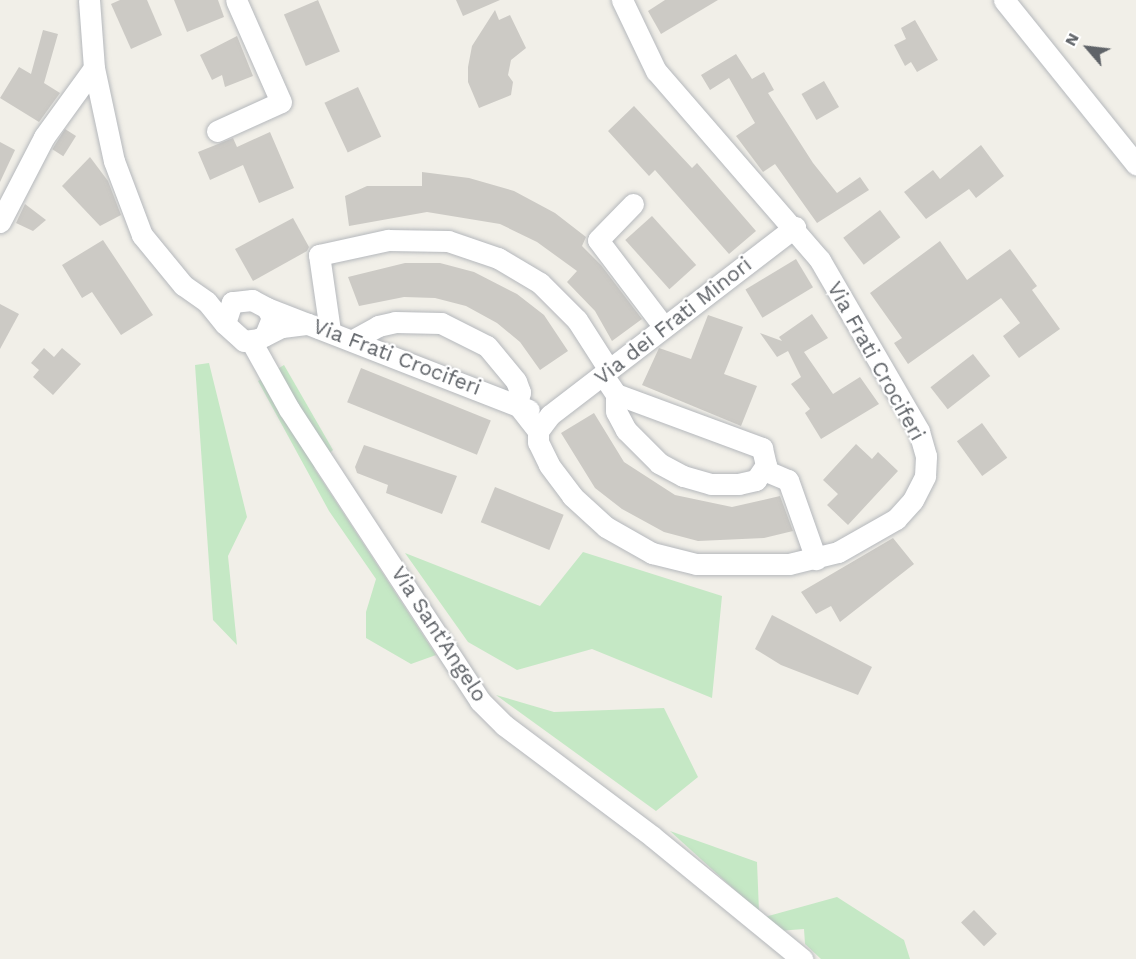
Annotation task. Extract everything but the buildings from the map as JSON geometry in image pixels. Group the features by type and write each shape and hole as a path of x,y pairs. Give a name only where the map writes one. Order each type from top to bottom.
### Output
{"street":[{"name":"Via Sant'Angelo","path":"89,0 94,68 114,161 142,235 183,285 207,302 237,338 258,338 289,409 480,701 504,725 653,837 802,959"},
{"path":"217,131 281,102 236,0"},
{"name":"Via Frati Crociferi","path":"267,308 355,339 517,404 544,423 538,442 549,465 572,496 606,527 652,553 696,564 789,564 816,560 863,540 896,519 921,485 926,456 919,431 839,292 795,227 656,70 622,0"},
{"path":"1004,0 1136,164"},
{"path":"0,222 44,137 94,68"},
{"path":"633,204 598,240 664,327"},
{"name":"Via dei Frati Minori","path":"544,423 606,372 795,227"},
{"path":"258,338 282,327 320,328 319,255 388,240 448,241 498,258 540,283 577,320 616,394 616,411 626,430 659,464 683,476 711,484 739,484 756,480 764,470 766,458 762,448 616,394"},
{"path":"183,285 207,295 252,300 267,308 272,318 258,338"},
{"path":"225,324 227,310 237,299"},
{"path":"355,339 395,322 441,323 487,346 516,381 520,392 517,404"},
{"path":"764,470 788,480 816,560"}],"green space":[{"path":"209,363 247,517 228,556 237,645 213,620 195,365"},
{"path":"284,365 333,450 314,468 436,655 411,664 366,638 366,612 376,579 329,511 258,381"},
{"path":"583,552 722,596 712,698 592,649 517,670 468,642 405,553 540,606"},
{"path":"496,695 554,712 664,708 698,777 656,811"},
{"path":"670,831 757,862 759,912"},
{"path":"837,897 904,940 910,959 821,959 805,944 804,929 778,931 761,918"}]}
